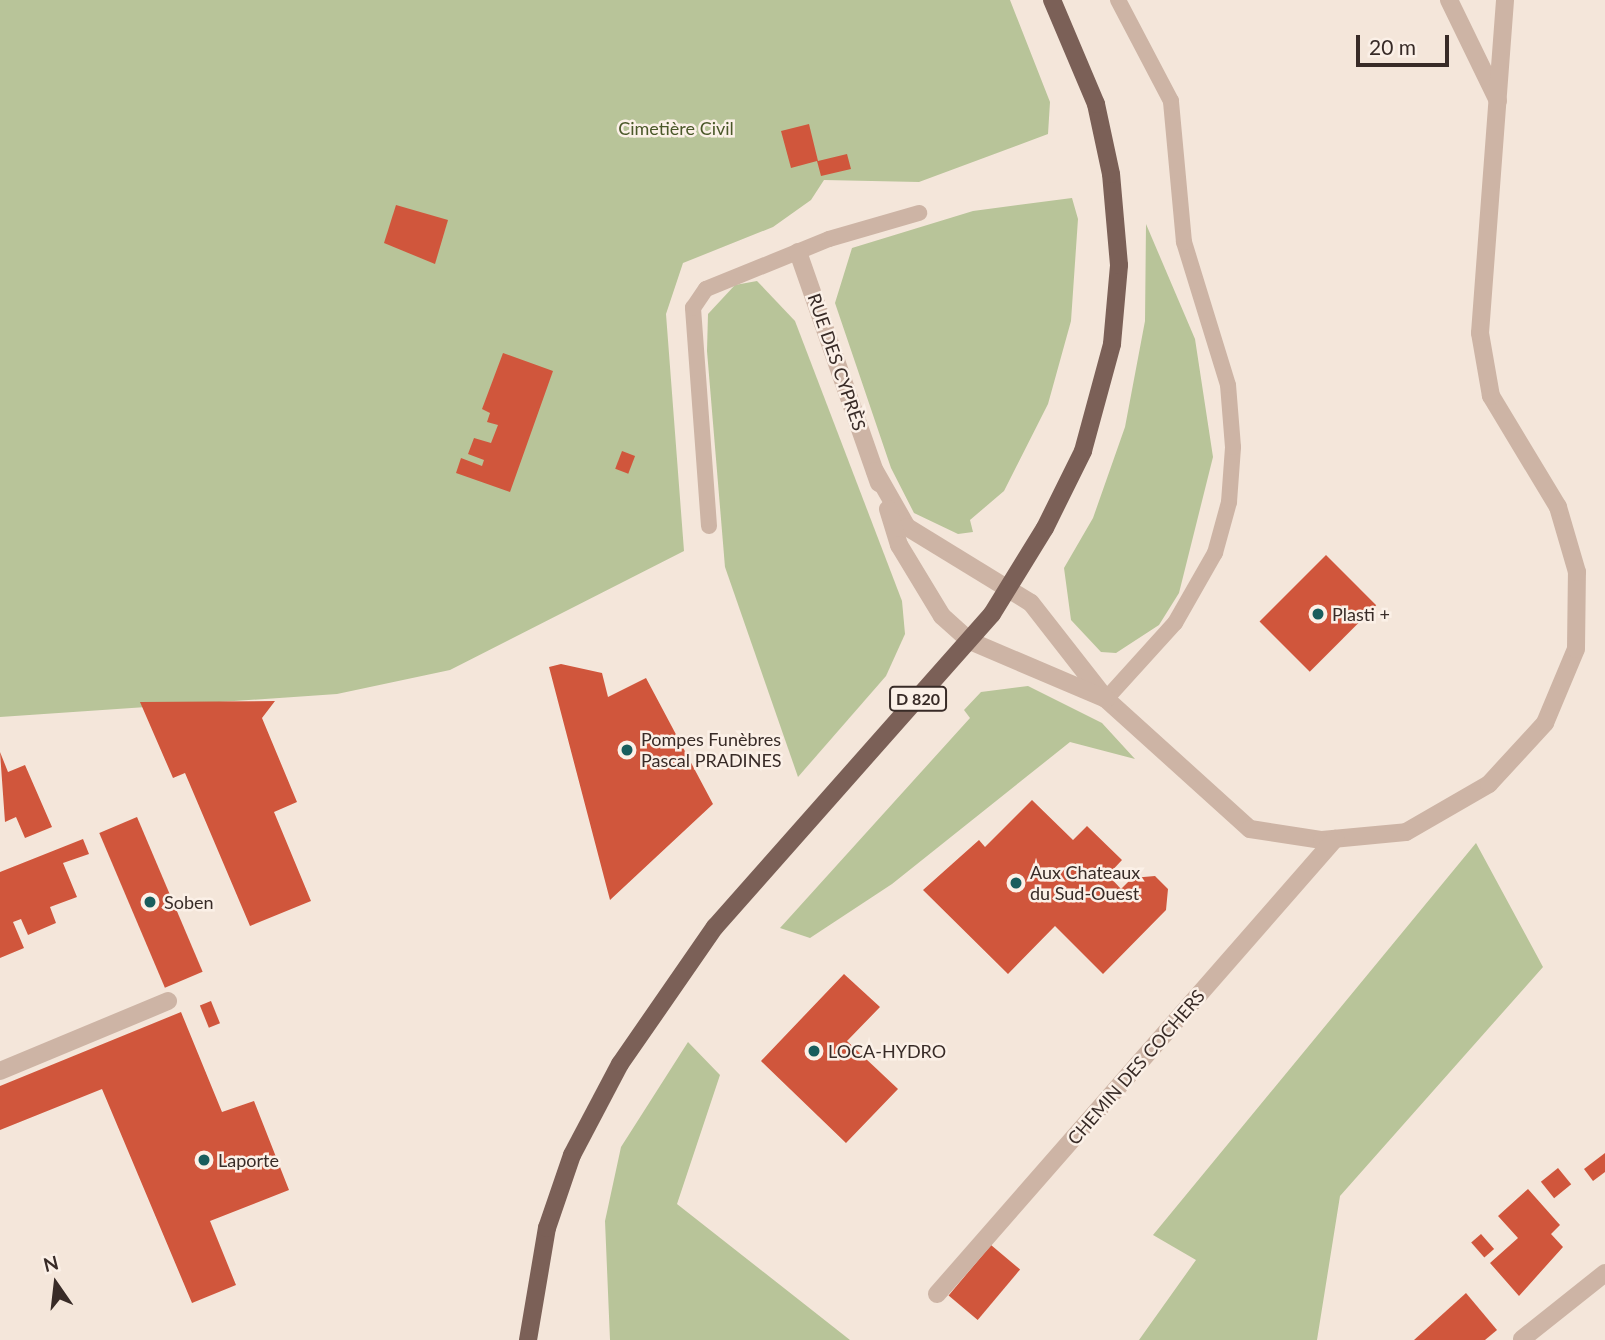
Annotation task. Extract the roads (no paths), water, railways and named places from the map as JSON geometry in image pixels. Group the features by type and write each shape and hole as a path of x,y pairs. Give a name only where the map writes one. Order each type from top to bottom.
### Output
{"main road":[{"name":"D 820","path":"528,1340 547,1228 572,1155 620,1064 715,927 970,642 1012,586 1083,451 1112,344 1119,265 1111,174 1096,104 1052,0"}],"street":[{"path":"1449,0 1498,102"},
{"path":"970,642 1107,699 1250,829 1335,839 1406,832 1489,784 1545,723 1576,649 1577,572 1558,507 1491,396 1480,333 1504,0"},
{"name":"RUE DES CYPRÈS","path":"798,252 900,545 942,616 970,642"},
{"name":"RUE DES CYPRÈS","path":"875,471 907,527 1012,586 1049,619 1107,699"},
{"name":"CHEMIN DES COCHERS","path":"937,1294 1335,839"},
{"path":"0,1071 168,1001"},
{"path":"1522,1339 1605,1273"}],"lane":[{"path":"1107,699 1175,623 1216,553 1229,502 1233,447 1228,385 1184,242 1171,101 1118,0"},
{"path":"709,526 693,307 706,289 798,252 919,213"}],"place":[{"name":"Plasti +","path":"1318,614"},
{"name":"Pompes Funèbres Pascal PRADINES","path":"627,750"},
{"name":"Aux Chateaux du Sud-Ouest","path":"1016,883"},
{"name":"Soben","path":"150,902"},
{"name":"LOCA-HYDRO","path":"814,1051"},
{"name":"Laporte","path":"204,1160"}],"park label":[{"name":"Cimetière Civil","path":"676,128"}]}
